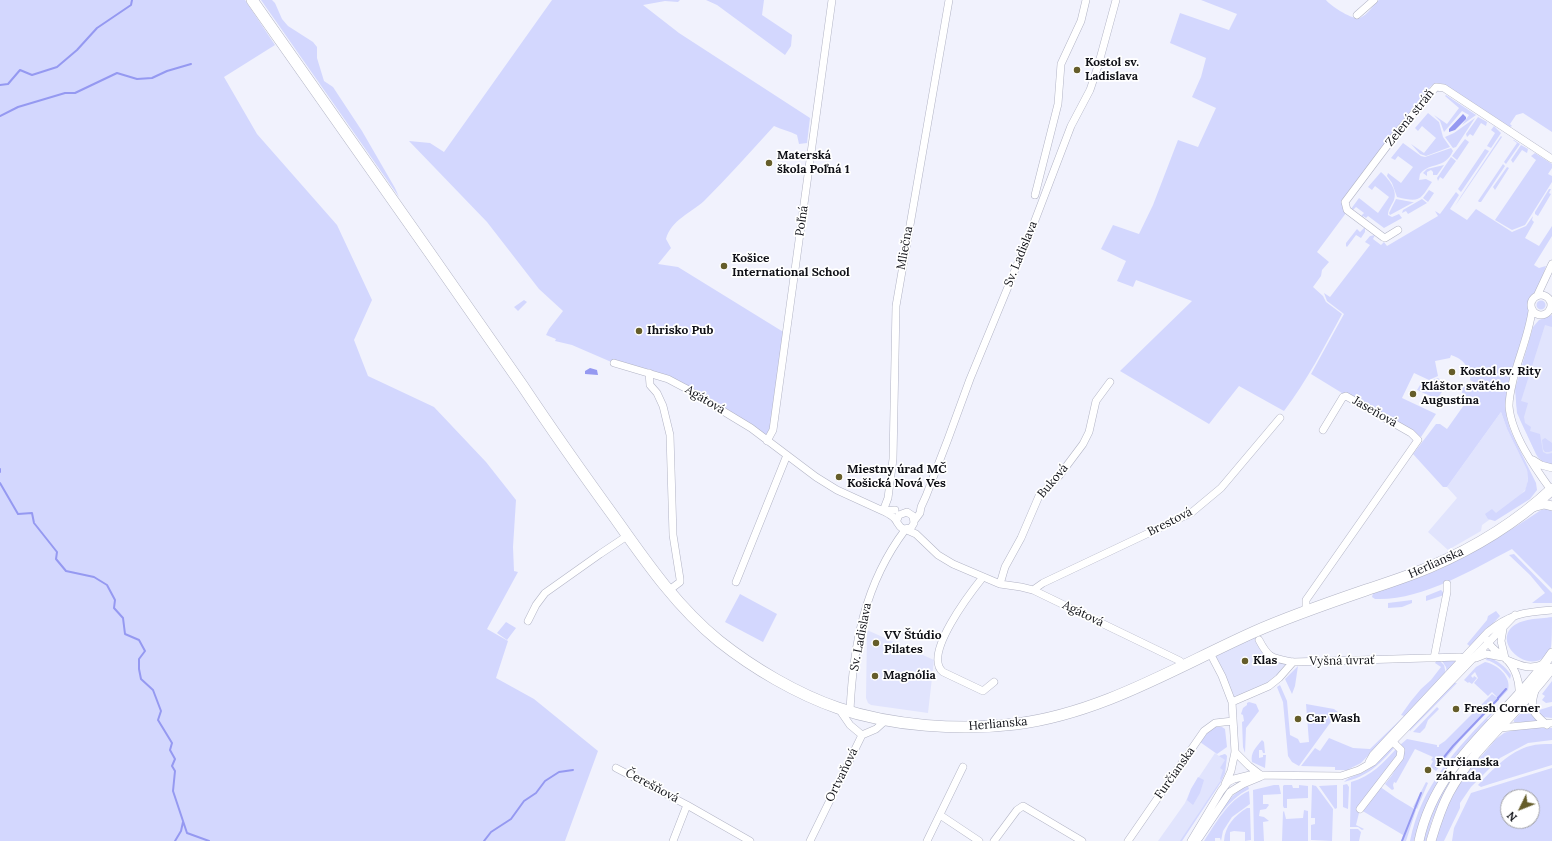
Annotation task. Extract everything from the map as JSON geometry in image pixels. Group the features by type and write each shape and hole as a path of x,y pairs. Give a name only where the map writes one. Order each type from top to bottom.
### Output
{"main road":[{"name":"Herlianska","path":"252,0 627,536 668,591 695,620 718,641 748,662 816,700 845,710 886,720 957,727 1015,724 1046,719 1078,711 1110,700 1255,632 1306,611 1432,566 1478,543 1534,507 1552,492"}],"street":[{"name":"Poľná","path":"767,441 773,430 832,0"},
{"name":"Mliečna","path":"883,511 888,498 893,458 896,306 949,0"},
{"path":"1035,195 1058,104 1061,64 1081,21 1086,0"},
{"name":"Sv. Ladislava","path":"914,523 920,513 970,379 1029,236 1071,126 1090,90 1116,0"},
{"path":"1357,15 1374,0"},
{"name":"Zelená stráň","path":"1398,230 1385,238 1383,237 1346,210 1345,202 1409,119 1436,87 1444,88 1552,159"},
{"path":"1552,264 1538,296 1531,302 1532,311 1529,329 1513,382 1509,403 1513,422 1528,456 1552,492"},
{"path":"1532,311 1540,315 1546,314 1550,309 1551,302 1547,297 1544,280"},
{"path":"1538,296 1547,297"},
{"path":"1529,329 1540,315"},
{"name":"Agátová","path":"614,363 668,379 685,388 740,421 816,477 837,490 890,514 897,522"},
{"path":"649,373 650,385 657,394 663,406 670,434 673,535 680,582 668,591"},
{"name":"Buková","path":"1000,584 1005,568 1021,538 1039,496 1059,476 1083,444 1089,432 1096,401 1110,382"},
{"name":"Jaseňová","path":"1306,611 1306,600 1418,440 1411,433 1346,396 1343,397 1323,430"},
{"name":"Brestová","path":"1033,590 1042,583 1191,513 1221,488 1280,418"},
{"path":"736,582 787,455"},
{"path":"1528,456 1540,466 1552,468"},
{"path":"888,498 895,510"},
{"path":"1534,507 1544,504 1552,506"},
{"path":"894,544 899,515 921,507"},
{"path":"883,511 895,510 913,516 916,534"},
{"path":"897,522 900,528 906,530"},
{"path":"894,544 914,523"},
{"name":"Agátová","path":"906,530 916,534 938,554 953,564 1000,584 1033,590 1180,661"},
{"path":"528,620 545,594 627,536"},
{"name":"Sv. Ladislava","path":"845,710 862,618 878,573 894,544"},
{"path":"983,577 962,605 946,632 940,645 938,665 939,669 943,672 983,692 994,682"},
{"path":"1434,658 1447,592 1447,584"},
{"path":"1368,764 1373,755 1497,625 1507,618 1515,615 1552,610"},
{"path":"1470,663 1489,646 1515,615"},
{"path":"1506,659 1489,646 1488,638 1502,624 1515,615"},
{"path":"1504,627 1501,641 1506,659 1517,678 1519,694"},
{"name":"Vyšná úvrať","path":"1259,640 1268,655 1293,662 1460,657"},
{"path":"1473,649 1489,646"},
{"path":"1193,841 1224,786 1233,763 1235,752 1232,702 1222,676 1210,653"},
{"path":"1431,841 1442,808 1452,787 1474,757 1535,689 1548,666 1552,653"},
{"path":"1224,786 1231,780 1250,775 1341,776 1359,770 1373,762 1475,658 1483,654 1506,659 1527,668 1548,666"},
{"path":"1232,702 1269,686 1277,680 1293,662"},
{"path":"1419,841 1426,816 1438,789 1446,776 1465,752 1519,694 1548,666"},
{"path":"1535,689 1532,704 1533,710 1538,717 1549,724"},
{"path":"845,710 851,725 862,735"},
{"name":"Ortvaňová","path":"810,841 862,735 876,730 886,720"},
{"name":"Furčianska","path":"1128,841 1204,731 1215,723 1233,721"},
{"path":"1500,728 1549,724"},
{"path":"1360,809 1400,757 1401,750 1393,742"},
{"path":"1235,752 1243,761 1262,776"},
{"path":"1234,789 1244,770 1243,761"},
{"path":"1233,763 1236,771 1241,777 1250,780"},
{"path":"927,841 963,767"},
{"name":"Čerešňová","path":"616,768 687,805 750,841"},
{"path":"1193,841 1199,838 1226,795 1250,780 1262,776"},
{"name":"Čerešňová","path":"673,841 687,805"},
{"path":"994,841 1018,810 1023,806 1082,841"},
{"path":"940,815 979,841"}],"shaded area":[{"path":"0,0 245,0 275,45 224,77 257,134 337,225 372,300 354,340 368,376 434,407 486,462 516,500 513,547 514,571 518,572 487,629 508,641 496,678 534,699 598,751 565,841 0,841"},
{"path":"261,0 272,0 275,3 282,19 288,26 313,42 317,47 317,58 324,81 333,87 362,131 399,197"},
{"path":"552,0 680,0 678,2 665,1 643,5 679,33 810,118 807,143 799,144 797,135 774,126 704,201 682,217 672,227 666,239 671,248 658,264 678,267 785,333 772,430 767,441 685,388 609,361 572,345 555,341 556,339 546,335 563,311 539,289 487,222 409,141 430,143 444,152"},
{"path":"706,0 764,0 762,15 792,35 791,46 785,55 717,5"},
{"path":"1201,0 1326,0 1342,12 1352,17 1360,18 1365,15 1379,0 1552,0 1552,132 1523,113 1516,115 1510,124 1512,126 1510,127 1444,84 1438,83 1431,86 1344,197 1342,206 1346,213 1317,252 1329,262 1322,270 1321,276 1313,287 1323,296 1326,302 1342,314 1300,388 1284,411 1239,386 1209,424 1120,371 1192,301 1136,280 1133,287 1117,281 1126,261 1101,249 1113,225 1139,234 1153,205 1178,140 1198,147 1216,108 1192,97 1201,77 1206,58 1170,43 1180,13 1229,30 1237,14"},
{"path":"1446,95 1476,115 1462,125 1469,115 1462,111 1444,132 1440,121 1434,115 1447,124 1459,108 1445,96"},
{"path":"1428,113 1439,122 1443,137 1450,147 1426,156 1420,154 1411,144 1424,153 1436,138 1422,126 1418,131 1415,128"},
{"path":"1478,117 1487,122 1486,126 1481,123 1473,136 1470,134 1467,137 1466,134"},
{"path":"1475,118 1456,147 1453,148 1445,137 1454,133"},
{"path":"1494,126 1501,133 1491,148 1487,146 1495,133 1491,130"},
{"path":"1501,136 1502,137 1455,206 1461,196"},
{"path":"1465,139 1469,142 1457,160 1452,156"},
{"path":"1513,140 1520,144 1506,164 1504,162 1517,143"},
{"path":"1403,143 1421,156 1425,157 1451,148 1453,151 1446,161 1424,170 1420,174 1419,180 1426,179 1432,182 1425,193 1415,200 1397,197 1392,183 1387,176 1388,173 1401,183 1413,167 1398,156 1395,160 1391,158"},
{"path":"1521,145 1528,149 1527,153 1522,150 1513,163 1511,160"},
{"path":"1485,149 1489,151 1461,192 1458,189"},
{"path":"1535,153 1552,164 1552,168 1548,174 1552,176 1552,182 1525,225 1512,230 1495,220 1536,160 1531,156"},
{"path":"1451,157 1456,161 1443,179 1440,177 1438,181 1437,178"},
{"path":"1503,164 1505,166 1481,202 1479,202 1478,201"},
{"path":"1444,165 1437,175 1433,175 1431,170 1427,172 1427,176 1423,173 1427,169"},
{"path":"1507,167 1509,168 1495,190 1493,187"},
{"path":"1381,172 1387,178 1395,192 1394,200 1389,209 1388,215 1392,217 1399,214 1402,218 1384,228 1368,216 1366,218 1363,216 1362,218 1361,216 1364,213 1356,207 1353,210 1351,209 1359,198 1378,213 1389,197 1375,186 1372,190 1368,187"},
{"path":"1549,189 1551,189 1549,193 1551,194 1538,216 1535,212"},
{"path":"1429,190 1434,193 1428,202 1423,198"},
{"path":"1456,192 1459,195 1450,209 1467,220 1476,209 1512,232 1526,226 1533,216 1532,220 1534,222 1525,238 1539,246 1552,226 1552,236 1534,265 1539,268 1546,266 1538,290 1529,302 1530,312 1508,384 1505,406 1511,432 1536,483 1537,490 1530,499 1495,521 1488,519 1485,514 1492,509 1496,513 1525,491 1528,480 1527,470 1507,429 1501,412 1447,487 1443,487 1413,454 1436,424 1440,424 1447,429 1464,405 1459,401 1463,395 1461,389 1465,386 1469,389 1474,382 1470,380 1471,372 1462,361 1451,355 1450,358 1435,361 1438,376 1429,380 1414,373 1402,398 1436,414 1421,437 1347,393 1342,393 1311,374 1344,314 1327,301 1324,293 1330,297 1370,245 1365,242 1370,236 1375,235 1373,239 1381,245 1384,242 1387,246 1438,216 1435,211 1440,214"},
{"path":"1396,199 1414,202 1390,215 1389,213"},
{"path":"1422,199 1427,203 1408,214 1406,211 1402,213 1403,210"},
{"path":"1365,227 1365,232 1361,238 1356,235 1347,247 1346,243 1357,229 1360,232"},
{"path":"524,300 527,302 518,311 514,307"},
{"path":"1541,300 1546,305 1541,310 1536,305"},
{"path":"1552,315 1552,327 1545,325 1521,401 1528,403 1524,417 1525,423 1531,427 1530,431 1540,434 1543,452 1547,454 1552,453 1552,465 1543,462 1536,454 1517,413 1515,389 1533,327 1539,320"},
{"path":"1542,320 1552,320 1552,465 1538,458 1520,420 1516,404 1517,396"},
{"path":"1438,378 1446,386 1437,399 1417,390 1420,385"},
{"path":"1501,412 1507,429 1527,470 1528,480 1526,489 1513,503 1482,525 1481,531 1448,550 1428,532 1457,498 1447,487"},
{"path":"1545,438 1552,443 1552,451 1545,452 1543,449 1542,440"},
{"path":"1541,510 1552,510 1552,589 1512,549 1463,575 1428,590 1393,598 1375,599 1372,597 1373,593 1424,576 1453,563 1491,542"},
{"path":"1514,554 1552,593 1552,603 1532,603 1545,593 1530,575 1509,555"},
{"path":"1441,590 1444,595 1426,601 1426,596"},
{"path":"740,594 777,614 763,642 725,622"},
{"path":"1412,600 1412,603 1402,607 1388,608 1388,603"},
{"path":"1496,611 1500,616 1471,647 1467,644 1487,620 1488,616"},
{"path":"1552,617 1551,647 1545,657 1536,661 1527,661 1512,651 1508,644 1507,636 1511,628 1520,622"},
{"path":"506,622 516,628 507,640 497,633"},
{"path":"867,630 934,660 928,713 871,705 868,703 866,698"},
{"path":"1255,632 1266,653 1293,662 1279,678 1232,702 1210,653"},
{"path":"1487,657 1504,666 1511,675 1510,679 1500,667 1486,660"},
{"path":"1459,660 1447,673 1446,667 1442,661"},
{"path":"1436,661 1440,661 1444,665 1446,674 1361,763 1347,770 1335,770 1335,767 1301,766 1315,748 1320,751 1329,738 1353,748 1370,749 1404,716 1401,715 1411,701 1441,667 1435,663"},
{"path":"1485,662 1499,668 1506,676 1509,685 1508,690 1459,742 1436,771 1430,767 1433,757 1415,749 1396,783 1394,782 1394,789 1392,790 1385,784 1402,757 1400,745 1407,739 1437,745 1437,747 1439,747 1439,745 1445,741 1492,694 1498,698 1492,692 1488,696 1474,683 1478,678 1475,672 1471,676 1473,678 1474,676 1477,678 1472,684 1464,680 1476,667"},
{"path":"1298,666 1295,686 1292,694 1285,679"},
{"path":"1552,681 1552,702 1546,703 1542,700 1545,696 1542,694"},
{"path":"1454,683 1457,683 1410,731 1409,729"},
{"path":"1280,685 1287,701 1290,735 1298,739 1300,743 1309,742 1306,704 1334,709 1338,712 1299,766 1292,762 1288,756 1283,702 1277,687"},
{"path":"1249,702 1256,704 1259,711 1246,728 1245,753 1243,747 1242,722 1244,721 1243,715 1241,714 1243,708"},
{"path":"1552,706 1552,718 1543,717 1536,711"},
{"path":"1437,707 1439,709 1428,720 1425,728 1420,733 1413,732"},
{"path":"1512,707 1446,790 1432,820 1426,841 1423,841 1434,806 1451,775 1485,735"},
{"path":"1494,710 1495,711 1487,719 1489,720 1463,749 1443,775 1427,804 1414,841 1410,841 1415,821 1431,786 1466,739"},
{"path":"1530,711 1541,722 1514,722 1514,720 1521,713"},
{"path":"1215,727 1222,727 1225,729 1227,747 1217,754 1200,742 1209,731"},
{"path":"1519,728 1552,728 1552,740 1528,743 1500,758 1471,787 1460,803 1460,808 1444,841 1435,841 1444,811 1463,778 1496,739 1504,733"},
{"path":"1262,740 1264,742 1265,753 1263,753 1262,750 1259,750 1259,758 1266,755 1265,768 1252,762 1254,750"},
{"path":"1552,744 1552,765 1481,787 1478,785 1495,767 1515,752 1533,745"},
{"path":"1391,748 1394,748 1372,770 1360,777 1344,782 1349,778 1371,768"},
{"path":"1397,748 1399,753 1360,809 1356,825 1364,829 1362,830 1358,827 1350,827 1351,782 1371,773"},
{"path":"1215,753 1219,756 1225,754 1227,756 1225,773 1221,782 1182,841 1158,841 1185,803 1191,789"},
{"path":"1225,754 1227,756 1225,773 1221,782 1182,841 1180,841 1221,780 1223,770 1220,768 1225,760 1219,756"},
{"path":"1552,768 1552,841 1452,841 1454,828 1471,793"},
{"path":"1198,777 1204,780 1200,793 1193,805 1187,800"},
{"path":"1426,782 1428,783 1417,809 1413,807"},
{"path":"1347,784 1349,787 1348,809 1343,807 1343,785"},
{"path":"1279,785 1281,794 1263,795 1263,804 1269,805 1266,809 1260,810 1259,816 1264,817 1269,821 1263,822 1264,841 1254,841 1253,790"},
{"path":"1284,785 1292,785 1293,788 1299,788 1299,785 1308,786 1308,798 1287,799 1287,808 1284,808"},
{"path":"1312,785 1316,786 1333,809 1332,841 1311,840 1311,825 1315,824 1315,818 1311,818"},
{"path":"1337,785 1337,808 1335,809 1319,786"},
{"path":"1248,786 1249,789 1228,805 1202,841 1199,841 1226,803 1240,790"},
{"path":"1379,786 1416,810 1406,841 1401,841 1403,835 1361,810"},
{"path":"1249,791 1250,804 1232,817 1223,831 1221,841 1220,838 1215,838 1215,841 1204,841 1229,806"},
{"path":"1247,808 1250,808 1251,840 1245,841 1245,832 1234,831 1230,832 1230,841 1224,841 1228,826 1238,814"},
{"path":"1304,810 1308,811 1308,841 1282,841 1283,812 1284,811 1286,819 1303,818"},
{"path":"1350,829 1358,829 1361,832 1359,841 1350,841"}],"water":[{"path":"1463,114 1466,119 1455,130 1449,132 1449,129"},
{"path":"590,368 597,370 598,375 585,374 585,371"}],"waterway":[{"path":"0,85 8,84 20,70 32,75 57,67 77,50 97,28 131,5 132,0"},
{"path":"0,116 18,107 65,93 75,93 117,73 137,79 152,78 167,71 191,64"},
{"path":"0,483 18,514 32,513 34,523 57,552 56,559 66,571 94,577 107,585 115,600 114,608 123,618 125,634 139,640 145,651 139,659 141,679 153,690 161,711 158,720 172,743 170,750 175,759 172,766 175,771 173,791 187,833 209,841"},
{"path":"1498,698 1506,689"},
{"path":"1436,767 1453,746 1498,699"},
{"path":"484,841 491,832 511,819 524,801 536,793 545,781 559,772 573,770"},
{"path":"1402,841 1421,793"},
{"path":"175,841 181,831 183,822"}],"place":[{"name":"Kostol sv. Ladislava","path":"1077,70"},
{"name":"Materská škola Poľná 1","path":"769,163"},
{"name":"Košice International School","path":"724,266"},
{"name":"Ihrisko Pub","path":"639,331"},
{"name":"Kostol sv. Rity","path":"1452,372"},
{"name":"Kláštor svätého Augustína","path":"1413,394"},
{"name":"Miestny úrad MČ Košická Nová Ves","path":"839,477"},
{"name":"VV Štúdio Pilates","path":"876,643"},
{"name":"Klas","path":"1245,661"},
{"name":"Magnólia","path":"875,676"},
{"name":"Fresh Corner","path":"1456,709"},
{"name":"Car Wash","path":"1298,719"},
{"name":"Furčianska záhrada","path":"1428,770"}]}
